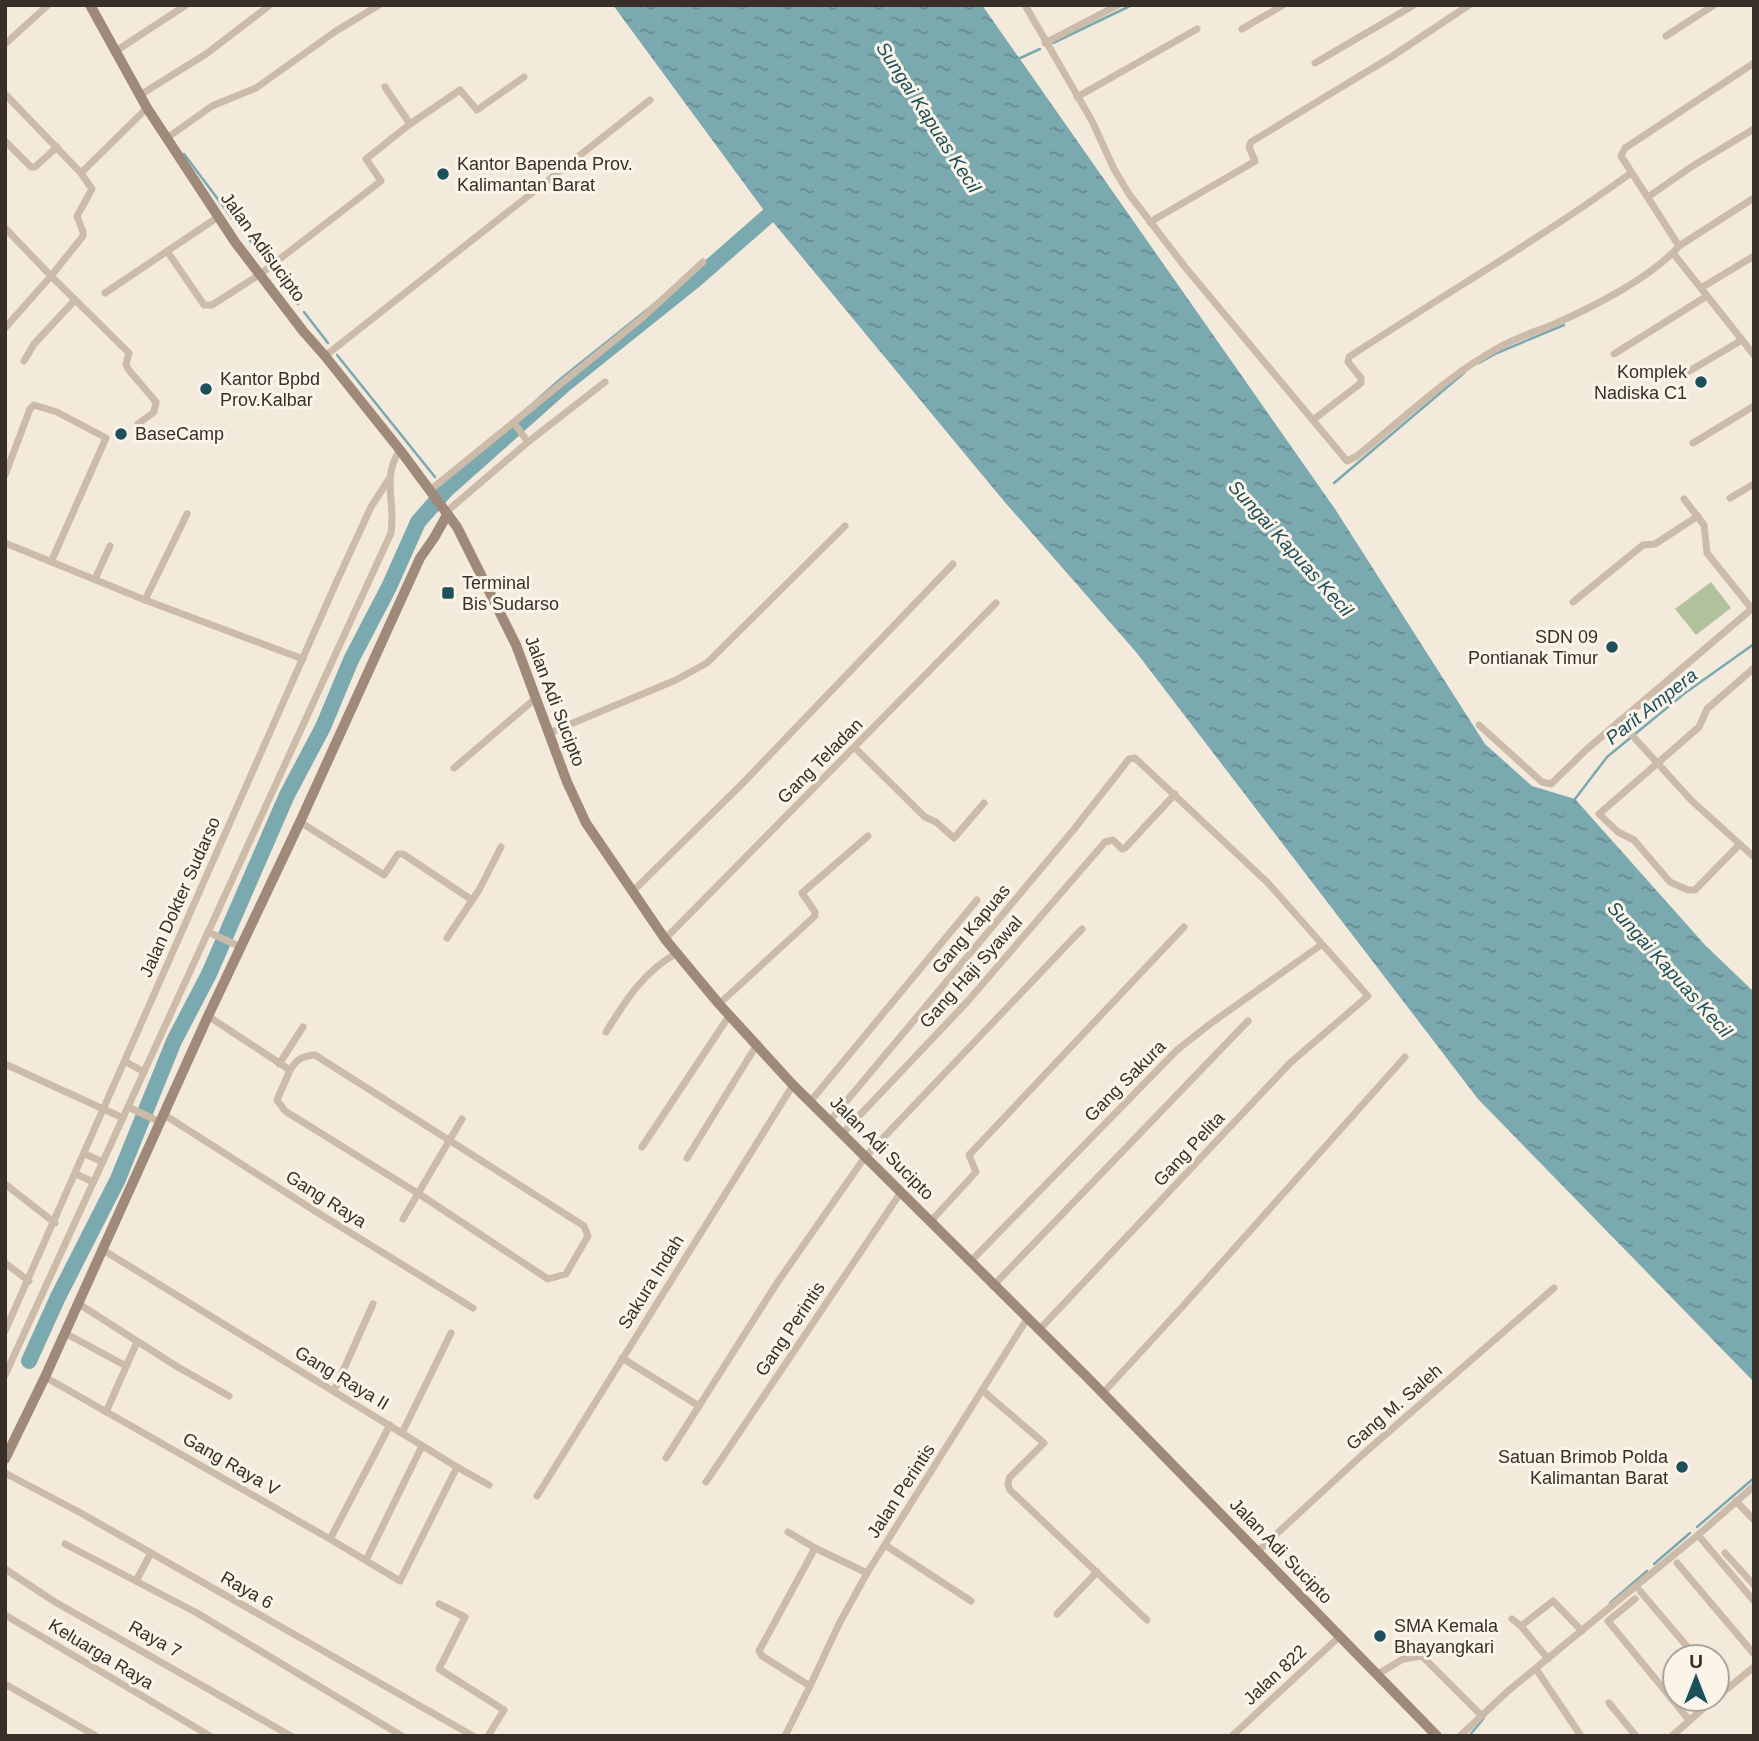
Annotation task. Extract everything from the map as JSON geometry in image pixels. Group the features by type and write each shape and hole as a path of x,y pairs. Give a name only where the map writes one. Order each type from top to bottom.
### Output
{"main road":[{"name":"Jalan Adisucipto","path":"90,5 147,108 259,275 400,450 430,492"},
{"name":"Jalan Adi Sucipto","path":"430,492 457,527 516,645 567,782 586,823 665,939 729,1016 793,1085 1103,1392 1434,1735"},
{"path":"5,1459 79,1304 158,1118 300,822 420,558 446,514"},
{"path":"434,538 457,527"}],"street":[{"path":"5,44 48,5"},
{"path":"116,51 186,5"},
{"path":"140,95 206,54 270,5"},
{"path":"167,138 212,106 256,88 326,38 379,5"},
{"path":"1024,5 1092,121 1120,180 1150,222 1344,458 1350,461 1483,356 1597,304 1754,198"},
{"path":"1045,43 1118,5"},
{"path":"1242,29 1283,5"},
{"path":"1315,63 1414,5"},
{"path":"1150,222 1255,161 1249,147 1251,142 1391,57 1469,5"},
{"path":"1666,36 1714,5"},
{"path":"1077,97 1197,29"},
{"path":"1754,63 1625,148 1621,156 1701,288 1747,342 1754,355"},
{"path":"167,251 207,307 259,275 381,181 366,159 410,124 460,90 477,110 524,77"},
{"path":"385,87 410,124"},
{"path":"5,94 81,173 92,189 78,216 83,236 5,328"},
{"path":"325,355 650,100"},
{"path":"81,173 147,108"},
{"path":"1648,197 1754,129"},
{"path":"5,141 31,167 57,147"},
{"path":"1313,420 1361,383 1361,378 1348,362 1349,357 1465,281 1525,246 1632,173"},
{"path":"105,293 218,216"},
{"path":"5,228 129,353 126,364 128,369 156,402 154,412 138,424"},
{"path":"1701,288 1754,256"},
{"path":"430,492 642,318 703,262"},
{"path":"1614,354 1707,296"},
{"path":"24,361 34,344 75,300"},
{"path":"1686,373 1747,342"},
{"path":"446,514 526,439 604,382"},
{"path":"5,475 7,464 34,405 57,412 106,438 51,562"},
{"path":"1693,443 1754,407"},
{"path":"514,423 526,439"},
{"path":"5,1375 391,533 390,478 392,461 400,450"},
{"name":"Jalan Dokter Sudarso","path":"5,1331 363,524 390,478"},
{"path":"1730,498 1754,484"},
{"path":"1479,725 1548,785 1556,781 1619,721 1753,608 1707,553 1706,531 1684,499"},
{"path":"145,600 187,514"},
{"path":"1573,603 1643,545 1655,544 1698,516"},
{"path":"549,733 676,680 707,663 845,526"},
{"path":"5,543 145,600 303,659"},
{"path":"95,579 110,546"},
{"path":"633,891 751,775 953,564"},
{"name":"Gang Teladan","path":"665,939 996,603"},
{"path":"1739,845 1695,890 1688,890 1670,882 1634,840 1618,832 1599,814 1699,727 1707,709 1716,699 1754,668"},
{"path":"454,768 536,698"},
{"path":"1619,721 1692,802 1754,857"},
{"path":"855,748 925,817 936,822 954,838 984,803"},
{"name":"Gang Kapuas","path":"830,1122 1075,828 1129,759 1135,758 1175,794"},
{"path":"1175,794 1268,883 1321,945"},
{"name":"Gang Haji Syawal","path":"842,1134 967,1002 1105,842 1114,840 1121,848 1125,848 1175,794"},
{"path":"300,822 384,874 398,854 402,854 472,900"},
{"path":"719,1004 814,916 815,912 802,893 868,836"},
{"path":"447,938 479,890 501,847"},
{"path":"810,1102 977,900"},
{"path":"931,1221 976,1172 969,1155 1184,927"},
{"path":"666,1458 777,1283 864,1157 1082,929"},
{"path":"208,932 241,947"},
{"name":"Gang Pelita","path":"1039,1330 1284,1069 1368,996 1321,945"},
{"name":"Gang Sakura","path":"971,1261 1177,1050 1321,945"},
{"path":"606,1032 642,978 677,953"},
{"path":"642,1147 729,1016"},
{"path":"208,1017 290,1070"},
{"path":"993,1286 1248,1021"},
{"path":"279,1064 303,1027"},
{"path":"687,1158 756,1046"},
{"path":"315,1055 584,1226 588,1236 566,1274 548,1279 419,1194 285,1111 277,1100 290,1070 295,1062 304,1056 315,1055"},
{"path":"1103,1392 1405,1057"},
{"path":"125,1062 144,1072"},
{"path":"5,1064 123,1118"},
{"name":"Sakura Indah","path":"537,1496 793,1085"},
{"name":"Gang Raya","path":"128,1107 158,1118 473,1308"},
{"path":"404,1219 462,1119"},
{"path":"85,1154 103,1162"},
{"path":"76,1174 93,1182"},
{"path":"5,1184 55,1223"},
{"name":"Gang Perintis","path":"706,1482 901,1192"},
{"name":"Gang Raya II","path":"103,1250 489,1485"},
{"path":"5,1263 29,1281"},
{"name":"Gang M. Saleh","path":"1257,1552 1362,1455 1554,1288"},
{"path":"79,1304 229,1396"},
{"path":"334,1391 373,1304"},
{"name":"Jalan Perintis","path":"785,1736 867,1573 1027,1319"},
{"path":"65,1333 126,1366"},
{"path":"402,1433 451,1333"},
{"path":"106,1412 137,1342"},
{"path":"622,1358 699,1406"},
{"name":"Gang Raya V","path":"45,1377 400,1581 457,1467"},
{"path":"982,1390 1044,1443 1009,1478 1010,1490 1147,1620"},
{"path":"331,1539 390,1425"},
{"path":"366,1560 422,1446"},
{"name":"Raya 6","path":"5,1473 79,1511 473,1736"},
{"path":"1460,1736 1754,1486"},
{"path":"1737,1501 1754,1520"},
{"path":"788,1532 867,1573"},
{"path":"1698,1535 1754,1601"},
{"path":"65,1544 265,1652 402,1736"},
{"path":"885,1545 971,1601"},
{"path":"810,1686 762,1656 759,1651 815,1548"},
{"path":"136,1581 151,1553"},
{"path":"1726,1553 1754,1585"},
{"path":"1677,1563 1754,1654"},
{"name":"Raya 7","path":"5,1569 55,1602 291,1736"},
{"path":"1057,1614 1097,1572"},
{"path":"1640,1591 1684,1643"},
{"path":"1635,1599 1608,1621 1689,1720"},
{"path":"1521,1626 1553,1601 1582,1630"},
{"path":"439,1604 465,1617 439,1669 504,1710 488,1736"},
{"name":"Keluarga Raya","path":"5,1615 210,1736"},
{"path":"1512,1619 1548,1659"},
{"name":"Jalan 822","path":"1232,1736 1339,1637"},
{"path":"1378,1674 1396,1662 1422,1656 1482,1716"},
{"path":"1731,1685 1754,1667"},
{"path":"1536,1669 1581,1736"},
{"path":"5,1684 96,1736"},
{"path":"1609,1703 1636,1736"},
{"path":"1672,1736 1698,1713"}],"green space":[{"path":"1711,582 1731,608 1696,635 1675,609"}],"water":[{"name":"Sungai Kapuas Kecil","path":"613,5 982,5 1335,509 1485,744 1532,786 1575,799 1705,945 1754,992 1754,1382 1478,1099 1136,652 1003,500 768,216"}],"waterway":[{"path":"1053,43 1132,5"},
{"path":"1018,59 1040,49"},
{"path":"184,154 232,218"},
{"path":"29,1361 118,1179 174,1041 209,974 287,795 323,727 351,660 389,587 418,522 446,490 565,384 695,280 768,216"},
{"path":"239,226 242,230"},
{"path":"248,238 265,260"},
{"path":"274,273 279,278"},
{"path":"285,286 298,304"},
{"path":"304,312 328,343"},
{"path":"1479,363 1564,325"},
{"path":"337,355 435,477"},
{"path":"1334,483 1465,372"},
{"name":"Parit Ampera","path":"1575,799 1607,757 1685,693 1754,644"},
{"path":"1697,1527 1754,1478"},
{"path":"1654,1564 1690,1533"},
{"path":"1610,1603 1647,1571"},
{"path":"1469,1736 1484,1718"}],"place":[{"name":"Kantor Bapenda Prov. Kalimantan Barat","path":"443,174"},
{"name":"Komplek Nadiska C1","path":"1701,382"},
{"name":"Kantor Bpbd Prov.Kalbar","path":"206,389"},
{"name":"BaseCamp","path":"121,434"},
{"name":"Terminal Bis Sudarso","path":"448,593"},
{"name":"SDN 09 Pontianak Timur","path":"1612,647"},
{"name":"Satuan Brimob Polda Kalimantan Barat","path":"1682,1467"},
{"name":"SMA Kemala Bhayangkari","path":"1380,1636"}]}
